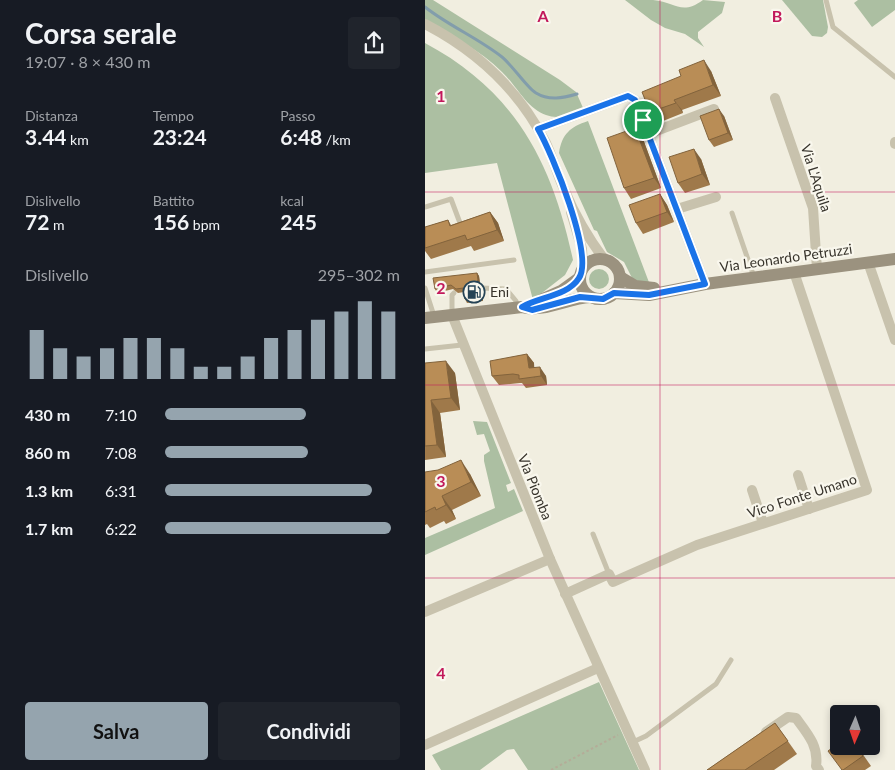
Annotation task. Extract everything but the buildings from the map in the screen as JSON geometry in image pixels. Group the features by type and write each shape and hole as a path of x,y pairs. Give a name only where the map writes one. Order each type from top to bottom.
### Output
{"main road":[{"path":"430,317 519,307 561,291 592,260 604,259 613,264 620,277 614,293 603,299 590,297 571,299 532,310 519,307"},
{"name":"Via Leonardo Petruzzi","path":"614,293 649,295 705,284 895,259"},
{"path":"581,272 582,289 590,297"},
{"name":"Via Leonardo Petruzzi","path":"620,277 639,287 681,288"}],"street":[{"path":"425,24 464,47 483,62 526,108 546,144 565,192 582,249 581,272"},
{"path":"538,129 628,96 635,100 705,284"},
{"name":"Via L'Aquila","path":"775,98 813,208 817,269"},
{"path":"648,134 714,109"},
{"path":"565,192 592,242 604,259"},
{"path":"677,210 716,197"},
{"path":"868,262 895,340"},
{"name":"Vico Fonte Umano","path":"565,594 609,574 613,582 697,545 867,490 794,272"},
{"name":"Via Piomba","path":"452,315 462,345 549,559 645,770"},
{"path":"798,475 809,508"},
{"path":"752,490 763,523"},
{"path":"425,612 549,559"},
{"path":"425,746 598,668"},
{"path":"757,738 788,717 796,718 814,742 818,757 815,769"}],"lane":[{"path":"827,0 833,27 895,77"},
{"path":"425,207 451,199 459,223"},
{"path":"732,213 755,277"},
{"path":"425,272 514,260"},
{"path":"425,288 430,317"},
{"path":"481,288 506,289 519,307"},
{"path":"452,315 452,295 454,294"},
{"path":"425,349 462,345"},
{"path":"593,534 609,574"},
{"path":"632,743 646,736 715,684 731,660"}],"path":[{"path":"551,770 627,730"}],"green space":[{"path":"425,0 433,0 560,80 576,92 584,110 556,117 539,112 527,102 493,64 465,44 425,21"},
{"path":"625,0 661,1 684,8 695,5 703,0 725,2 722,13 698,32 698,38 704,47 685,34 665,28 651,20"},
{"path":"782,0 823,0 828,27 827,33 822,37 812,36"},
{"path":"858,0 895,0 895,10 872,27 854,3"},
{"path":"425,43 456,62 483,83 506,107 525,133 541,161 554,192 573,260 565,275 533,300 497,163 425,173"},
{"path":"588,121 650,285 633,280 624,262 607,252 597,231 594,230 559,153 562,141 568,132"},
{"path":"595,269 603,269 609,275 609,283 603,289 595,289 589,283 589,275"},
{"path":"473,421 487,422 511,483 506,485 508,492 514,489 523,511 425,555 425,538 495,508 484,461 484,455 490,451 484,434 477,435"},
{"path":"599,682 639,770 528,770 514,749 507,750 480,770 441,770 432,755"}],"waterway":[{"path":"425,7 502,57 529,87 541,96 561,98 577,94"}],"place":[{"name":"Eni","path":"474,292"}],"route":[{"path":"628,96 635,100 643,120 705,284 649,295 614,293 603,299 580,297 532,310 522,307 531,302 555,295 568,287 579,278 583,267 582,249 565,192 538,129 628,96"}]}
